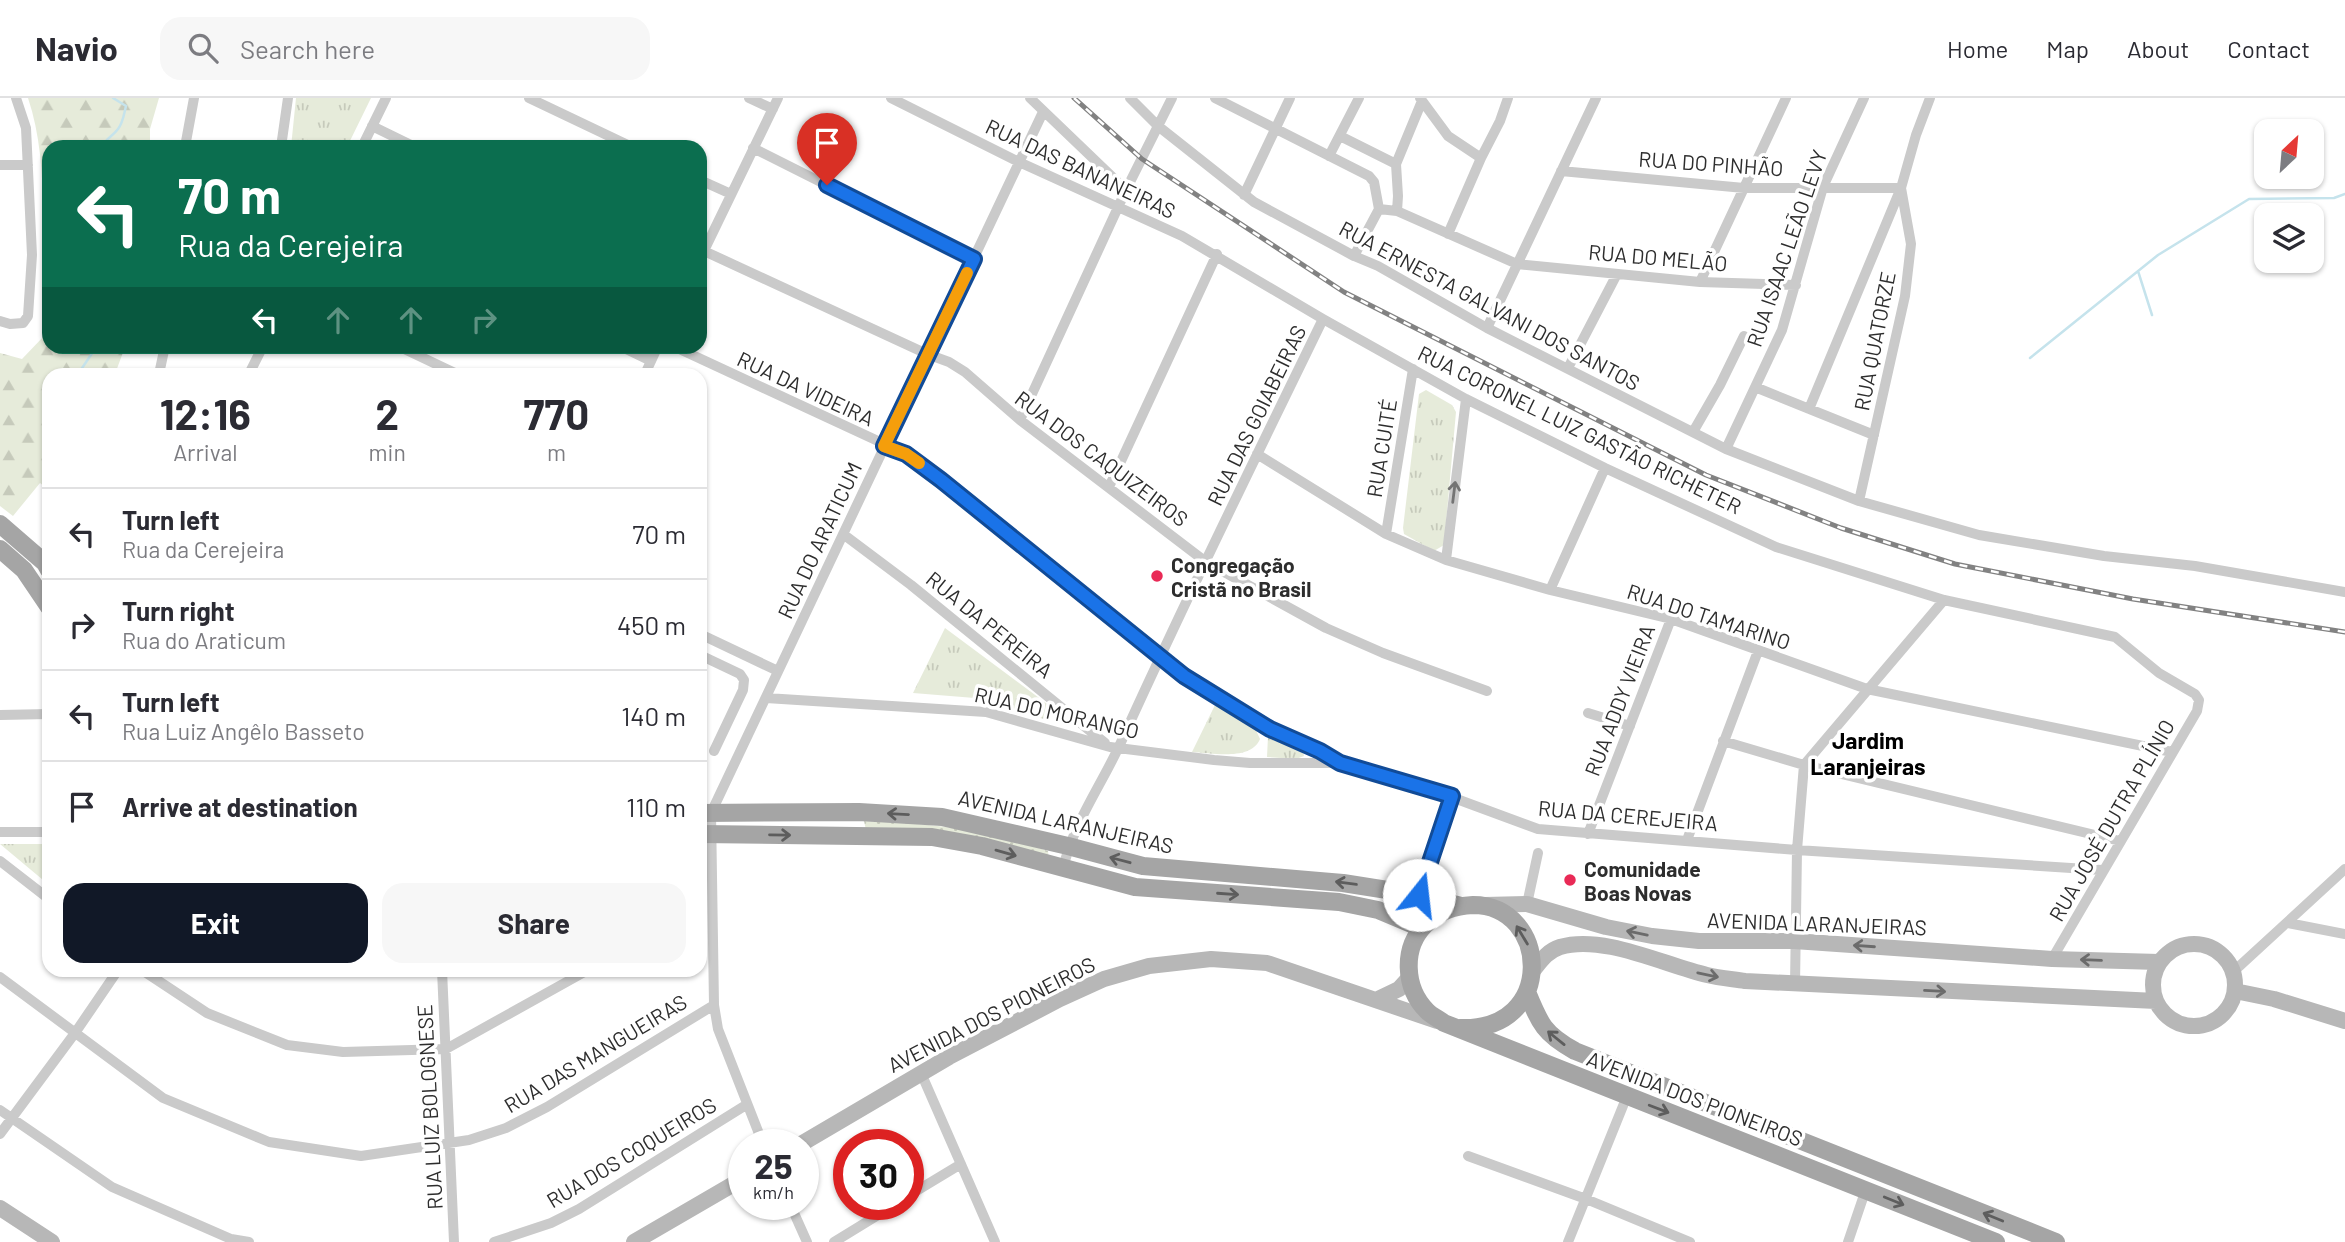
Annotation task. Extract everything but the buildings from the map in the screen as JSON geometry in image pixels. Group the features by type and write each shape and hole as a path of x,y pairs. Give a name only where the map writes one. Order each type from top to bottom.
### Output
{"main road":[{"path":"0,524 42,560"},
{"path":"0,550 24,570 42,597"},
{"name":"AVENIDA LARANJEIRAS","path":"707,813 859,812 942,817 1143,866 1297,878 1419,895 1470,906"},
{"name":"AVENIDA LARANJEIRAS","path":"707,834 932,837 982,846 1135,887 1339,902 1378,910 1421,929"},
{"path":"1470,906 1493,909 1507,917 1519,928 1532,957 1532,972 1527,992 1519,1006 1507,1017 1484,1027 1452,1026 1428,1012 1416,996 1409,978 1408,960 1412,944 1421,929 1439,914 1470,906"},
{"name":"AVENIDA DOS PIONEIROS","path":"1527,992 1554,1040 1575,1051 2056,1242"},
{"name":"AVENIDA DOS PIONEIROS","path":"1452,1026 1996,1242"}],"street":[{"path":"0,321 10,324 23,323 28,316 32,254 26,128 16,98"},
{"path":"186,140 194,98"},
{"path":"282,140 288,98"},
{"path":"366,140 386,98"},
{"path":"529,98 617,140"},
{"path":"749,98 773,109"},
{"path":"707,244 778,98"},
{"name":"RUA DAS BANANEIRAS","path":"891,98 1019,162 1119,206 1217,254"},
{"path":"1030,98 1126,190"},
{"name":"RUA ERNESTA GALVANI DOS SANTOS","path":"1130,98 1158,126 1244,195 1487,328 1726,449 1859,501 1979,535 2104,556 2195,566 2345,592"},
{"path":"1020,420 1126,190 1172,98"},
{"path":"1215,98 1369,176 1374,182 1379,209 1354,256"},
{"path":"1244,195 1290,98"},
{"path":"1329,156 1359,98"},
{"path":"1448,234 1508,98"},
{"path":"1700,282 1786,98"},
{"name":"RUA ISAAC LEÃO LEVY","path":"1726,449 1782,330 1823,187 1864,98"},
{"path":"1809,409 1901,188 1930,98"},
{"path":"1421,99 1448,136 1481,158"},
{"path":"1397,211 1396,164 1421,99"},
{"path":"1487,328 1591,102"},
{"name":"RUA DO ARATICUM","path":"707,811 766,698 1044,112"},
{"path":"372,127 400,140"},
{"path":"1340,136 1396,164"},
{"path":"753,148 974,259"},
{"path":"0,165 28,165"},
{"name":"RUA DO PINHÃO","path":"1561,171 1744,188 1901,188"},
{"path":"707,183 731,194"},
{"name":"RUA QUATORZE","path":"1859,501 1905,296 1911,244 1901,188"},
{"name":"RUA DO MELÃO","path":"1379,209 1397,211 1517,264 1700,282 1796,285"},
{"path":"1109,487 1217,254"},
{"name":"RUA CORONEL LUIZ GASTÃO RICHETER","path":"1217,254 1323,319 1466,399 1605,468 1776,547 1944,600 2115,637 2159,673 2188,689 2199,700"},
{"name":"RUA DOS CAQUIZEIROS","path":"707,257 949,362 965,372 1020,420 1206,562 1326,628 1383,653 1487,691"},
{"path":"1568,368 1617,274"},
{"name":"RUA DAS GOIABEIRAS","path":"1063,869 1068,846 1114,748 1323,319"},
{"path":"1693,432 1744,336"},
{"path":"415,354 444,368"},
{"path":"637,354 651,361"},
{"path":"648,368 654,354"},
{"name":"RUA DA VIDEIRA","path":"690,354 884,446"},
{"name":"RUA CUITÉ","path":"1387,534 1413,369"},
{"path":"1755,387 1874,435"},
{"path":"1446,560 1466,399"},
{"name":"RUA DA CEREJEIRA","path":"884,446 906,454 927,470 1184,676 1270,729 1340,763 1452,796 1538,829 1797,850 2102,870"},
{"name":"RUA DO TAMARINO","path":"1257,454 1387,534 1446,560 1550,590 1671,619 1867,689 2172,752"},
{"path":"1550,590 1605,468"},
{"name":"RUA DA PEREIRA","path":"843,534 911,585 1114,748"},
{"path":"24,570 42,566"},
{"path":"1795,985 1797,850 1804,765 1944,600"},
{"name":"RUA ADDY VIEIRA","path":"1588,834 1671,619"},
{"path":"707,637 778,671"},
{"path":"1686,840 1758,651"},
{"path":"707,658 744,677 743,690 714,751"},
{"name":"RUA DO MORANGO","path":"766,698 986,712 1114,748 1250,763 1340,763"},
{"name":"RUA JOSÉ DUTRA PLÍNIO","path":"2052,959 2197,711 2199,700"},
{"path":"1588,713 1630,726"},
{"path":"0,715 42,714"},
{"path":"1723,741 1804,765 2120,841"},
{"path":"1419,895 1452,796"},
{"path":"0,832 42,832"},
{"path":"1527,904 1538,853"},
{"name":"RUA DAS MANGUEIRAS","path":"707,855 714,1005 718,1029 756,1129"},
{"path":"0,860 42,893"},
{"path":"2233,972 2345,869"},
{"name":"AVENIDA LARANJEIRAS","path":"1470,906 1527,904 1606,927 1699,941 1794,942 2052,959 2159,962"},
{"path":"2288,923 2345,934"},
{"path":"1532,972 1543,957 1557,948 1588,944 1608,947 1709,976 1795,985 2156,1001"},
{"path":"2206,945 2227,960 2233,972 2235,991 2231,1004 2223,1015 2212,1022 2186,1026 2163,1013 2156,1001 2153,977 2159,962 2179,946 2206,945"},
{"name":"AVENIDA DOS PIONEIROS","path":"819,1134 921,1073 1060,999 1104,979 1149,966 1212,959 1267,963 1452,1026"},
{"name":"RUA DAS MANGUEIRAS","path":"0,977 163,1098 269,1142 361,1156 478,1138 506,1128 547,1107 714,1005"},
{"path":"0,1134 113,977"},
{"path":"152,977 206,1013 287,1045 343,1052 446,1049 575,977"},
{"name":"RUA LUIZ BOLOGNESE","path":"442,977 454,1242"},
{"path":"1376,1000 1399,989 1409,978"},
{"path":"2235,991 2274,999 2345,1021"},
{"path":"921,1073 995,1242"},
{"path":"1568,1242 1627,1096"},
{"name":"RUA DOS COQUEIROS","path":"494,1242 551,1223 579,1209 746,1105"},
{"path":"0,1110 112,1187 231,1239 249,1242"},
{"path":"1468,1156 1586,1199 1690,1242"},
{"path":"924,1186 961,1164"},
{"path":"634,1242 728,1187"},
{"path":"1848,1242 1866,1189"},
{"path":"0,1195 48,1239"},
{"path":"0,1208 48,1239"},
{"path":"797,1220 807,1242"},
{"path":"834,1242 870,1220"}],"green space":[{"path":"28,98 159,98 150,129 150,140 42,140 42,183 35,125"},
{"path":"296,98 371,98 350,140 292,140"},
{"path":"42,338 42,354 122,354 117,368 42,368 42,485 40,483 13,516 0,506 0,353 22,359"},
{"path":"1426,390 1452,405 1456,412 1444,545 1434,551 1404,534 1403,528 1419,394"},
{"path":"945,628 1054,709 1055,713 1050,720 987,699 913,693"},
{"path":"1215,705 1255,728 1260,739 1255,746 1230,754 1192,752"},
{"path":"1268,736 1302,748 1304,756 1296,759 1267,757"},
{"path":"864,821 911,823 980,832 1048,851 1049,860 866,830"},
{"path":"0,844 42,844 42,879"}],"waterway":[{"path":"107,140 120,127 126,106 113,98"},
{"path":"2030,358 2158,255 2249,199 2334,198 2345,194"},
{"path":"2138,271 2152,315"},
{"path":"82,368 92,354"}],"railway":[{"path":"1074,98 1142,159 1344,292 1706,475 1841,528 1955,564 2133,599 2345,632"}],"slow traffic":[{"path":"919,463 906,454 884,446 967,273"}],"place":[{"name":"Congregação Cristã no Brasil","path":"1157,576"},
{"name":"Comunidade Boas Novas","path":"1570,880"}],"district":[{"name":"Jardim Laranjeiras","path":"1868,753"}],"route":[{"path":"827,185 974,259 884,446 906,454 941,480 1184,676 1270,729 1340,763 1452,796 1419,895"}]}
